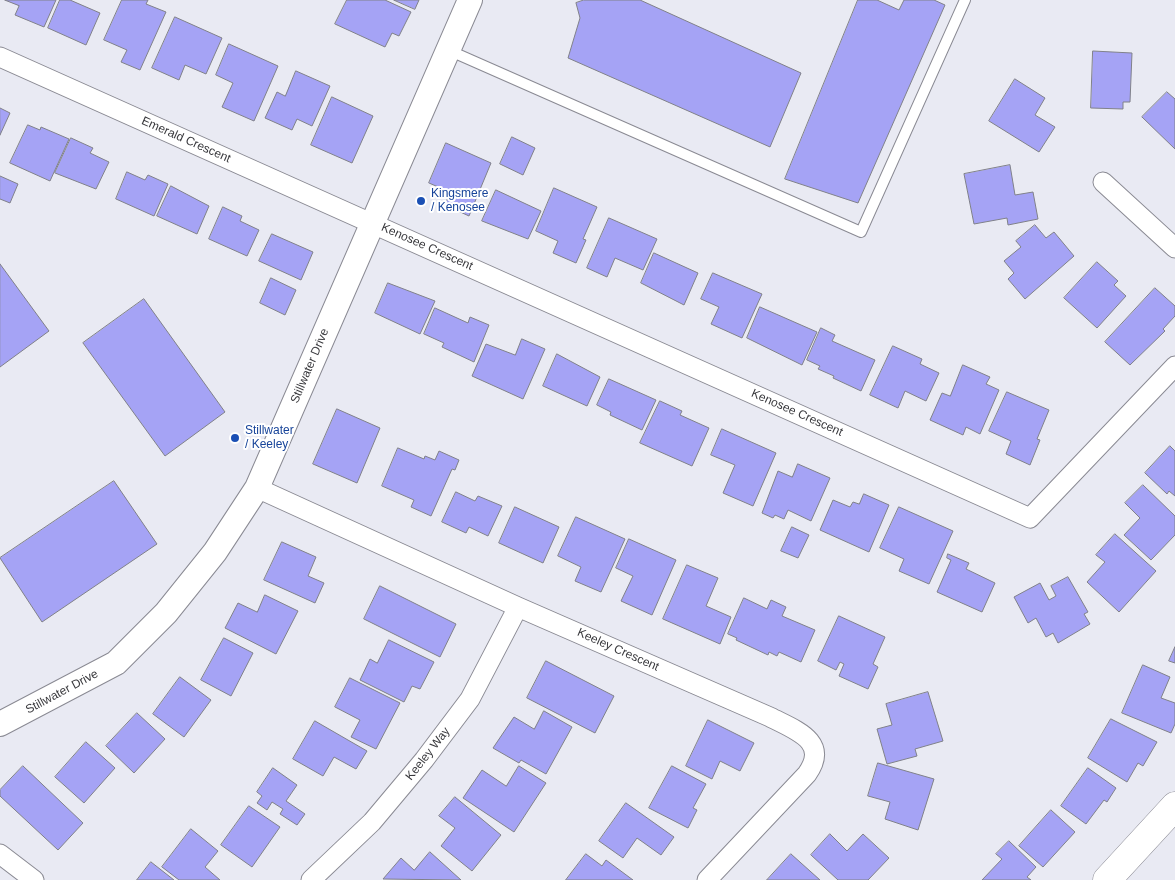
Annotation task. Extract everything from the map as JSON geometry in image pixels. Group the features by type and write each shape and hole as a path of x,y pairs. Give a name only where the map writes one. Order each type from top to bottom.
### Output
{"main road":[{"path":"1108,880 1172,815"}],"street":[{"name":"Stillwater Drive","path":"0,724 116,663 166,613 215,552 257,488 470,0"},
{"name":"Emerald Crescent","path":"0,57 372,223"},
{"path":"1103,182 1175,248"},
{"name":"Kenosee Crescent","path":"372,223 1030,518 1175,366"},
{"name":"Keeley Crescent","path":"257,488 518,607 770,716 808,738 814,750 814,763 807,774 707,880"},
{"name":"Keeley Way","path":"311,880 372,822 424,760 470,699 518,607"},
{"path":"0,854 34,880"}],"lane":[{"path":"448,50 861,232 965,0"}],"building":[{"path":"5,0 56,0 44,27 15,15 19,6"},
{"path":"60,0 70,0 100,13 86,45 48,28"},
{"path":"122,0 148,0 146,4 166,12 140,70 121,62 127,50 104,40"},
{"path":"347,0 385,0 411,12 399,36 392,33 385,47 335,24"},
{"path":"394,0 419,0 415,9"},
{"path":"584,0 640,0 801,73 770,147 568,58 580,18 576,3"},
{"path":"858,0 877,0 899,10 904,0 934,0 945,5 858,203 785,179"},
{"path":"175,17 222,38 206,74 185,65 179,80 152,68"},
{"path":"229,44 278,66 254,121 222,107 233,83 216,75"},
{"path":"1093,51 1132,53 1130,102 1123,102 1123,109 1091,108"},
{"path":"296,71 330,86 312,126 297,119 292,130 265,118 277,92 285,96"},
{"path":"1015,79 1045,98 1035,115 1055,127 1039,152 989,121"},
{"path":"1167,92 1175,99 1175,149 1142,117"},
{"path":"332,97 373,116 352,163 311,145"},
{"path":"0,108 10,113 0,135"},
{"path":"28,125 40,130 41,127 69,139 50,181 10,163"},
{"path":"512,137 535,148 523,175 500,164"},
{"path":"71,138 93,148 90,153 109,162 96,189 55,173"},
{"path":"446,143 491,163 469,216 445,205 450,192 429,183"},
{"path":"1010,165 1015,195 1033,192 1038,219 1008,225 1007,218 974,224 964,174"},
{"path":"127,172 145,180 148,175 168,184 154,216 116,199"},
{"path":"0,176 18,184 10,203 0,199"},
{"path":"171,186 209,206 197,234 157,216"},
{"path":"554,188 597,207 583,239 586,240 576,263 553,253 558,241 536,231"},
{"path":"496,190 541,211 528,239 482,221"},
{"path":"223,207 242,216 240,221 259,230 247,256 209,239"},
{"path":"609,218 657,239 643,270 615,258 607,277 587,268"},
{"path":"1035,225 1046,238 1054,232 1074,256 1025,299 1008,279 1014,273 1004,261 1021,247 1016,241"},
{"path":"272,234 313,252 301,280 259,261"},
{"path":"654,253 698,273 684,305 641,283"},
{"path":"1097,262 1118,281 1114,285 1126,296 1097,328 1064,298"},
{"path":"0,264 49,331 0,367"},
{"path":"713,273 762,294 742,338 711,324 719,307 701,299"},
{"path":"271,278 296,290 285,315 260,303"},
{"path":"388,283 435,301 420,334 375,313"},
{"path":"1155,288 1175,306 1175,316 1163,329 1165,331 1130,365 1105,342"},
{"path":"144,299 225,412 165,456 83,343"},
{"path":"760,307 817,332 802,365 747,338"},
{"path":"435,308 468,323 470,317 489,325 474,362 442,347 444,343 424,334"},
{"path":"821,328 835,335 832,341 875,360 861,391 833,378 834,376 818,369 820,366 807,360"},
{"path":"522,339 545,349 523,399 472,376 486,344 515,355"},
{"path":"893,346 922,359 920,364 939,373 926,401 905,391 898,408 870,395"},
{"path":"557,354 600,377 587,406 543,386"},
{"path":"963,365 990,377 986,384 999,390 980,434 966,427 963,435 930,420 942,393 950,396"},
{"path":"609,379 656,400 642,430 610,415 611,412 597,405"},
{"path":"1007,392 1049,410 1037,439 1040,440 1030,465 1006,454 1011,441 989,431"},
{"path":"660,401 682,411 680,415 709,428 692,466 640,443"},
{"path":"337,409 380,428 357,483 313,464"},
{"path":"722,429 776,453 753,506 723,493 735,465 711,455"},
{"path":"1170,446 1175,451 1175,496 1169,491 1167,494 1145,473"},
{"path":"398,448 424,459 425,456 435,460 439,451 459,460 455,470 452,469 431,516 411,507 414,500 382,486"},
{"path":"798,464 830,478 811,521 788,510 784,519 775,515 773,518 762,513 778,471 792,477"},
{"path":"114,481 157,544 42,622 0,558"},
{"path":"1143,485 1175,516 1175,535 1151,560 1124,535 1140,518 1125,503"},
{"path":"456,492 475,501 478,496 502,506 488,536 469,527 466,533 442,522"},
{"path":"864,494 889,505 869,552 820,530 833,500 850,507 853,502 859,504"},
{"path":"515,507 559,527 543,563 499,543"},
{"path":"899,507 953,531 929,584 899,571 904,559 880,548"},
{"path":"576,517 625,539 601,592 575,581 581,567 558,556"},
{"path":"792,527 809,535 798,558 781,551"},
{"path":"1115,534 1156,571 1119,612 1087,582 1105,562 1096,555"},
{"path":"629,539 676,560 652,615 621,601 633,576 616,568"},
{"path":"282,542 316,557 308,576 324,583 315,603 264,580"},
{"path":"948,554 969,563 966,569 995,583 982,612 937,592 951,560 947,558"},
{"path":"687,565 718,578 706,606 731,617 720,644 663,619"},
{"path":"1068,577 1088,612 1084,614 1090,624 1058,643 1053,633 1046,637 1036,618 1028,623 1014,597 1040,583 1049,600 1056,596 1051,586"},
{"path":"380,586 456,624 440,657 364,619"},
{"path":"265,595 298,611 276,654 225,628 238,603 257,612"},
{"path":"744,598 767,609 771,600 786,607 782,616 815,630 801,662 779,652 777,656 769,652 768,655 736,640 737,638 728,634"},
{"path":"839,616 885,637 873,664 878,667 868,689 839,676 844,664 840,662 836,670 818,661"},
{"path":"224,638 253,653 231,696 201,680"},
{"path":"389,640 434,662 420,689 412,686 404,702 360,680 370,659 377,663"},
{"path":"1175,647 1175,663 1169,661"},
{"path":"546,661 614,696 595,733 527,698"},
{"path":"1143,665 1170,677 1161,698 1175,703 1175,724 1171,733 1122,713"},
{"path":"180,677 211,700 184,737 153,714"},
{"path":"350,678 400,703 376,749 351,737 360,720 335,707"},
{"path":"928,692 943,741 915,749 917,756 887,764 877,729 892,725 886,704"},
{"path":"544,711 572,727 546,774 521,760 519,763 493,748 514,717 534,729"},
{"path":"137,713 165,739 134,773 106,746"},
{"path":"1111,719 1157,742 1143,766 1138,763 1127,782 1088,758"},
{"path":"708,720 754,743 740,771 720,761 712,779 686,766"},
{"path":"315,721 367,751 356,769 334,757 323,776 293,759"},
{"path":"86,742 115,768 84,803 55,777"},
{"path":"878,763 934,779 918,830 885,819 890,802 868,796"},
{"path":"23,766 83,823 58,850 0,796 0,790"},
{"path":"519,766 546,783 514,832 463,798 482,770 506,786"},
{"path":"672,766 706,784 693,808 697,810 688,828 649,808"},
{"path":"273,768 297,785 286,801 305,814 297,825 280,814 283,809 272,802 267,810 257,803 262,796 257,792"},
{"path":"1088,768 1116,788 1107,802 1104,800 1086,824 1061,806"},
{"path":"455,797 501,835 472,871 441,846 455,828 439,816"},
{"path":"626,803 674,837 661,855 637,838 623,858 599,841"},
{"path":"249,806 280,827 252,867 221,845"},
{"path":"1051,810 1075,832 1043,867 1019,846"},
{"path":"191,829 218,851 205,867 220,880 179,880 162,867"},
{"path":"830,834 847,851 863,834 889,858 868,880 838,880 811,855"},
{"path":"1009,841 1036,867 1027,877 1031,880 982,880 1002,859 996,854"},
{"path":"430,852 461,880 383,879 401,858 414,870"},
{"path":"586,854 602,866 606,860 633,880 566,880"},
{"path":"791,854 820,880 767,880"},
{"path":"151,862 174,880 137,880"}],"place":[{"name":"Kingsmere / Kenosee","path":"421,201"},
{"name":"Stillwater / Keeley","path":"235,438"}]}
